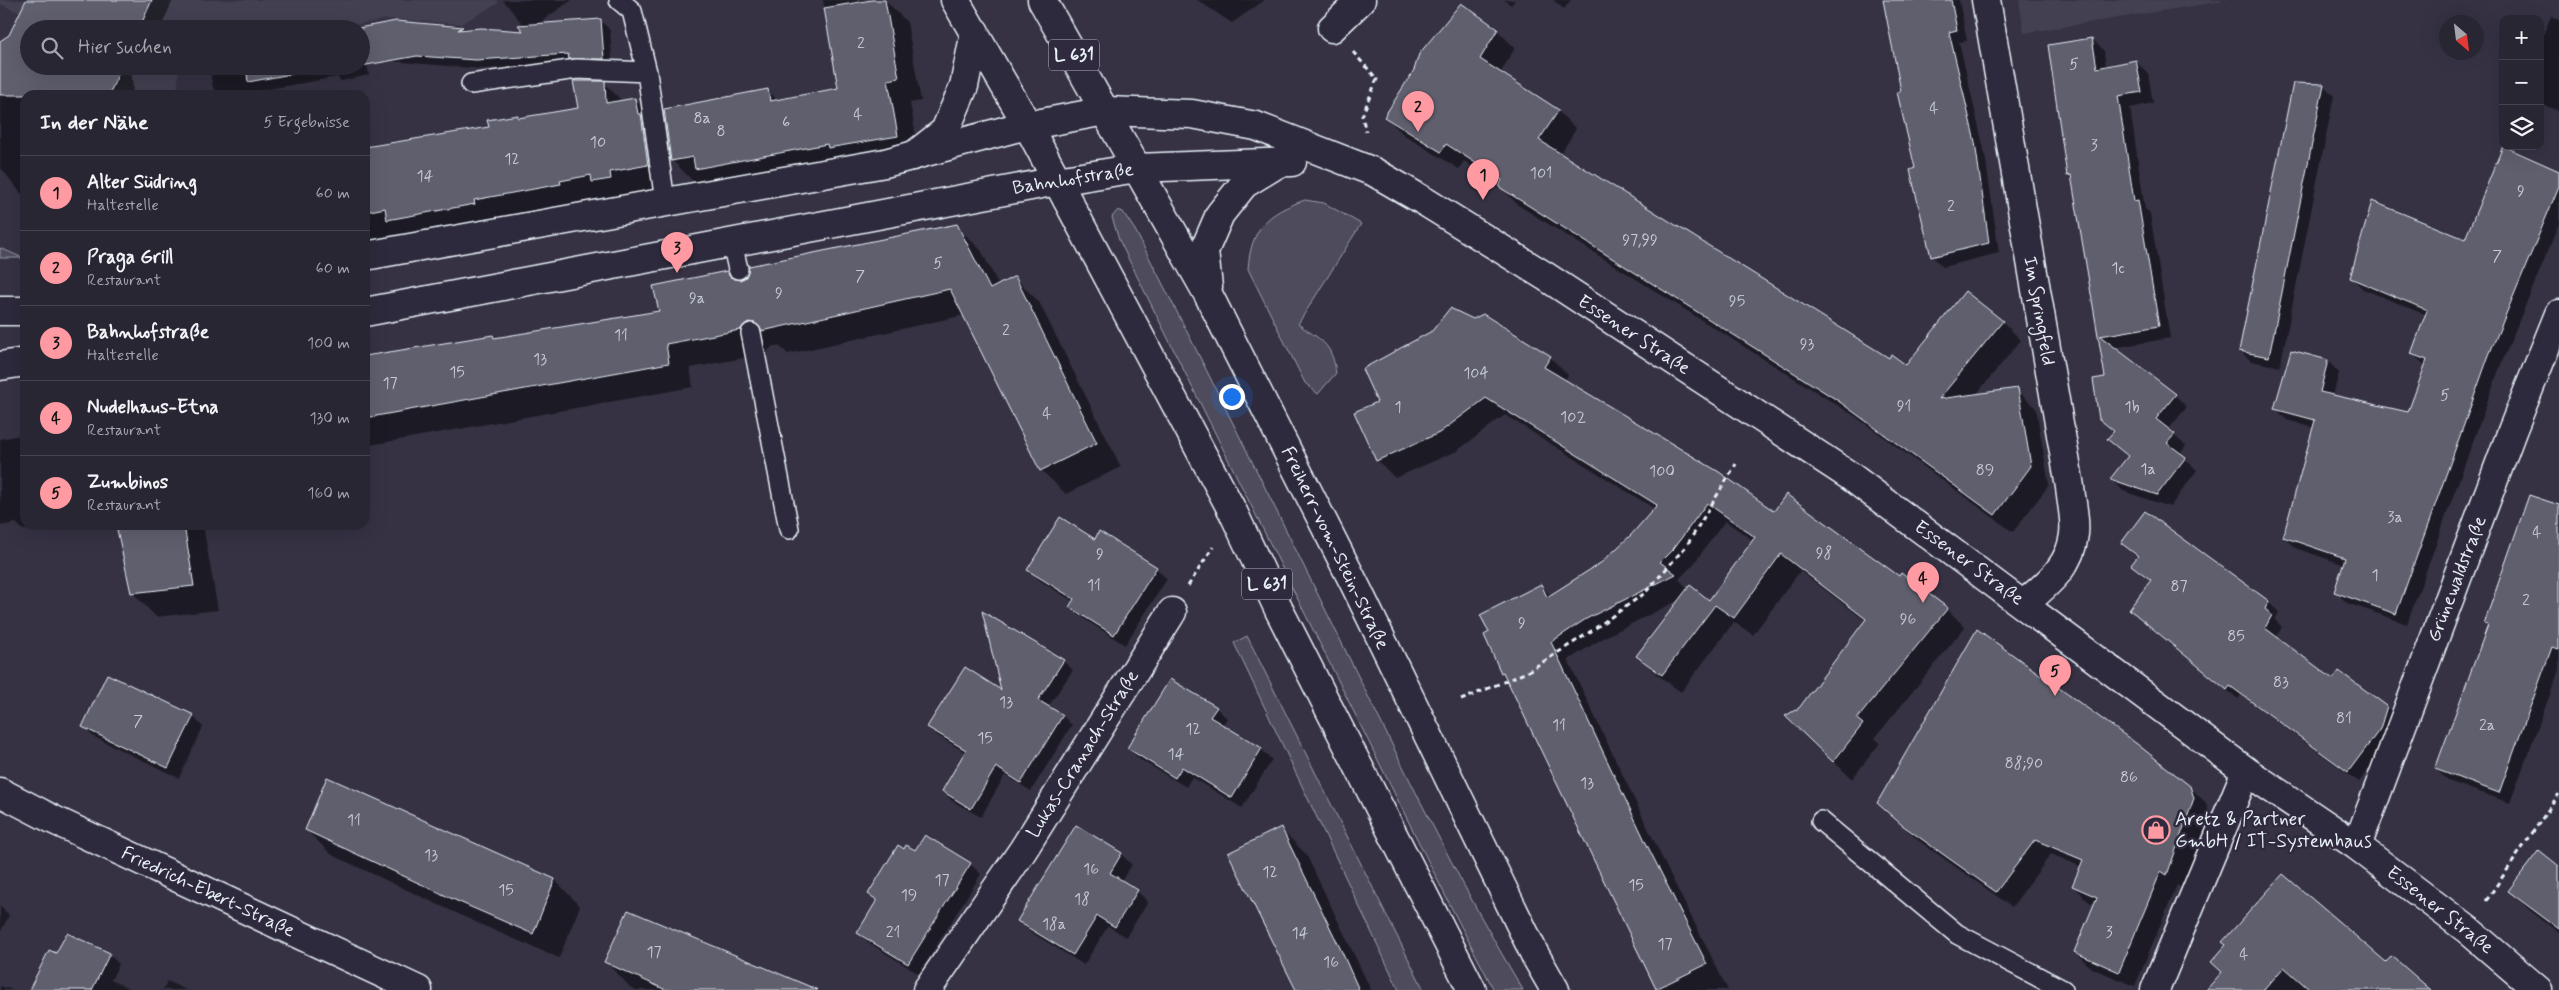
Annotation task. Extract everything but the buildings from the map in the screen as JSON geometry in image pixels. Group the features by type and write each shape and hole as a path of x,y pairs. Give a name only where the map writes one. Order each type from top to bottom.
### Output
{"street":[{"name":"L 631","path":"955,0 975,32 1021,127 1057,181 1234,514 1284,618 1472,990"},
{"name":"L 631","path":"1042,0 1105,111"},
{"path":"1332,28 1360,0"},
{"name":"Im Springfeld","path":"1986,0 2070,487 2075,533 2068,556 2057,576 2024,604"},
{"path":"913,156 945,131 964,86 975,32"},
{"path":"370,255 885,163 1021,127 1105,111"},
{"name":"Freiherr-vom-Stein-Straße","path":"1105,111 1209,296 1356,587 1535,955 1555,990"},
{"name":"Essener Straße","path":"1105,111 1192,114 1256,126 1374,172 1544,276 1841,470 2024,604 2246,771 2357,846 2468,930 2538,990"},
{"path":"1209,296 1204,251 1220,214 1244,184 1282,160"},
{"name":"Essener Straße","path":"1282,160 1374,172"},
{"name":"Bahnhofstraße","path":"370,311 735,256 1057,181 1137,168 1282,160"},
{"path":"0,311 20,311"},
{"name":"Grünewaldstraße","path":"2357,846 2508,440 2559,314"},
{"path":"0,366 20,363"},
{"name":"Lukas-Cranach-Straße","path":"927,990 1023,850 1172,612"},
{"path":"2155,990 2246,771"},
{"name":"Friedrich-Ebert-Straße","path":"0,792 54,820 418,990"}],"lane":[{"path":"619,0 632,12 647,72 665,202"},
{"path":"471,84 577,70 647,72"},
{"path":"751,333 789,529"},
{"path":"1821,821 1956,934 2063,990"}],"path":[{"path":"1332,28 1378,79 1362,116 1374,172"},
{"path":"1461,700 1528,672 1587,634 1645,593 1688,545 1736,464"},
{"path":"1172,612 1234,514"},
{"path":"2468,930 2559,794"}],"shaded area":[{"path":"0,0 497,0 499,3 461,24 388,19 370,22 370,20 36,20 0,4"},
{"path":"2019,0 2230,0 2024,33"},
{"path":"120,75 178,75 177,90 114,90"},
{"path":"1305,200 1324,203 1361,224 1298,324 1324,343 1334,363 1336,373 1318,394 1305,383 1248,269 1253,243 1263,224 1280,210"},
{"path":"1118,210 1123,212 1135,230 1440,840 1480,916 1523,990 1494,990 1119,240 1112,217"},
{"path":"0,248 20,257 20,258 0,258"},
{"path":"1247,636 1424,990 1399,990 1234,643"}],"place":[{"name":"Praga Grill","path":"1418,132"},
{"name":"Alter Südring","path":"1483,200"},
{"name":"Bahnhofstraße","path":"677,273"},
{"name":"Nudelhaus-Etna","path":"1923,603"},
{"name":"Zumbinos","path":"2055,696"},
{"name":"Aretz & Partner GmbH / IT-Systemhaus","path":"2156,830"}]}
